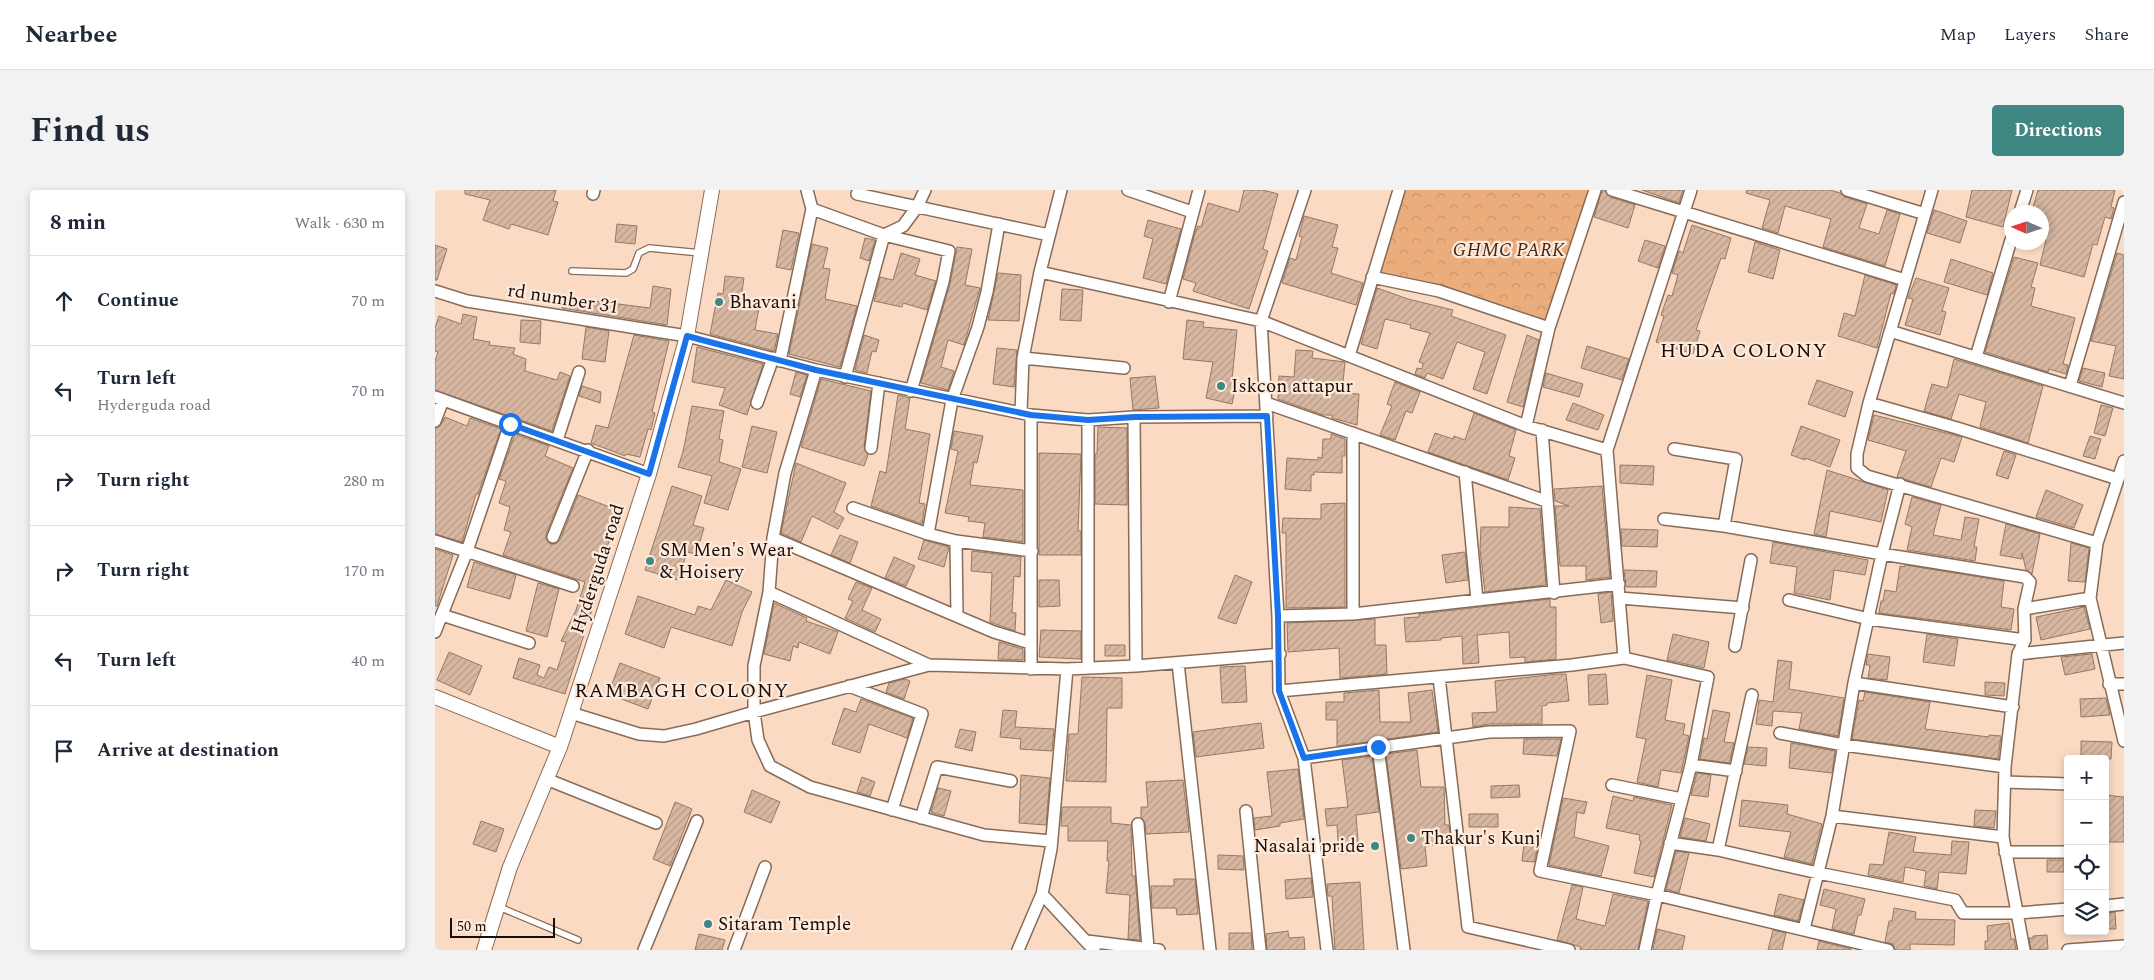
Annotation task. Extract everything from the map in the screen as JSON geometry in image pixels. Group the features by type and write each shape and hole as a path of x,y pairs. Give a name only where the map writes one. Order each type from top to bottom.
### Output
{"street":[{"name":"Hyderguda road","path":"484,950 510,867 560,747 649,474 687,336 712,190"},
{"path":"757,403 776,359 812,209 807,190"},
{"path":"845,377 884,235 903,226 917,207 925,190"},
{"path":"1031,669 1032,551 1023,358 1040,272 1061,190"},
{"path":"1128,190 1192,212"},
{"path":"1169,302 1199,190"},
{"path":"1305,190 1261,321 1280,654 1279,691 1304,758 1327,950"},
{"path":"1349,356 1399,190"},
{"path":"1526,426 1549,328 1595,190"},
{"path":"1612,190 1685,214 1905,280"},
{"path":"1624,658 1621,598 1607,450 1685,214 1691,190"},
{"path":"1847,190 1925,214"},
{"path":"1932,190 1869,403 1857,454 1857,468 1867,476 1900,484 2097,543"},
{"path":"2022,205 2027,190"},
{"path":"857,194 1049,235"},
{"path":"2071,386 2124,202"},
{"path":"812,209 884,235 949,251 943,282 911,391"},
{"path":"928,534 952,400 978,327 987,292 999,224"},
{"path":"1976,357 2008,250"},
{"path":"1040,272 1261,321 1526,426 1607,450"},
{"path":"1372,277 1439,292 1549,328"},
{"name":"rd number 31","path":"435,292 467,301 687,336 845,377 1026,414 1088,420 1135,417 1267,416"},
{"path":"1890,331 2124,404"},
{"path":"1023,358 1124,368"},
{"path":"816,370 785,473 773,538 769,592 754,666 754,712 759,740 770,766 811,787 984,835 1051,841"},
{"path":"557,440 579,372"},
{"path":"871,448 879,383"},
{"path":"435,421 439,399 588,450 649,474"},
{"path":"1266,403 1546,501"},
{"path":"1869,403 1957,428 2120,483"},
{"path":"1135,417 1136,666"},
{"path":"1088,420 1089,668"},
{"path":"435,632 467,551 510,424"},
{"path":"1541,430 1554,592"},
{"path":"1353,433 1353,614"},
{"path":"1674,449 1736,459 1724,526"},
{"path":"553,537 588,450"},
{"path":"2123,734 2109,684 2090,598 2097,543 2120,483 2124,461"},
{"path":"1465,472 1477,600"},
{"path":"1804,928 1832,816 1854,683 1882,554 1900,484"},
{"path":"853,508 928,534 956,541 1032,551"},
{"path":"1664,519 1724,526 2025,577 2029,582 2024,609 2025,640 2018,654 2005,767 2003,837 2024,950"},
{"path":"773,538 994,632 1030,643"},
{"path":"435,541 573,586"},
{"path":"956,541 957,616"},
{"path":"1735,646 1751,560"},
{"path":"1278,616 1353,614 1619,584"},
{"path":"769,592 929,664"},
{"path":"1621,598 1743,608"},
{"path":"2024,609 2090,598"},
{"path":"1789,600 1869,619 2025,640"},
{"path":"443,615 529,643"},
{"path":"2018,654 2124,644"},
{"path":"571,713 639,734 664,736 696,729 929,664 1067,669 1136,666 1280,654"},
{"path":"1279,691 1573,665 1624,658 1708,677 1691,765 1657,895 1645,950"},
{"path":"1178,663 1210,950"},
{"path":"1018,950 1042,894 1051,849 1067,669"},
{"path":"1439,676 1468,928 1569,950"},
{"path":"1854,683 2013,707"},
{"path":"2109,684 2124,684"},
{"path":"849,686 923,714 892,810"},
{"path":"1718,850 1752,695"},
{"path":"435,697 560,747"},
{"path":"1304,758 1489,732 1570,730 1540,871 1804,928 1888,950"},
{"path":"1781,733 1844,745 2005,767"},
{"path":"1378,747 1404,950"},
{"path":"1691,765 1736,771"},
{"path":"921,818 937,767 1011,781"},
{"path":"546,779 656,822"},
{"path":"2005,782 2064,784"},
{"path":"1612,785 1682,799"},
{"path":"1247,812 1260,950"},
{"path":"1832,816 2003,837"},
{"path":"645,950 697,821"},
{"path":"1042,894 1090,946 1153,949 1138,824"},
{"path":"1671,843 1718,850 1818,873 1955,900 1963,912 2017,913 2064,909"},
{"path":"2005,852 2064,852"},
{"path":"734,950 765,867"},
{"path":"2109,906 2124,904"},
{"path":"2069,950 2124,946"}],"lane":[{"path":"572,271 626,273 633,269 639,253 649,248 701,254"},
{"path":"498,907 578,940"}],"green space":[{"name":"GHMC PARK","path":"1400,190 1588,190 1551,321 1379,276"}],"building":[{"path":"465,190 556,190 553,201 558,202 548,235 511,224 509,229 483,220 490,200 465,194"},
{"path":"1244,190 1263,190 1278,194 1263,249 1268,251 1249,309 1193,291 1196,283 1183,279 1195,233 1198,226 1201,227 1208,203 1239,212"},
{"path":"1602,190 1605,190 1610,197 1635,205 1628,228 1594,217"},
{"path":"1642,190 1683,190 1679,203"},
{"path":"1747,190 1830,190 1840,193 1845,197 1867,204 1859,228 1879,234 1887,210 1900,214 1885,266 1823,247 1831,219 1785,206 1778,233 1762,228 1770,200 1746,193"},
{"path":"1972,190 2012,190 2008,205 2004,205 2003,227 1966,217"},
{"path":"2038,190 2115,190 2111,207 2114,208 2111,219 2105,217 2097,245 2093,244 2084,277 2040,265 2044,250 2049,250 2049,205 2034,205"},
{"path":"1934,210 1967,221 1960,243 1927,233"},
{"path":"1304,216 1338,225 1332,247 1338,248 1331,273 1363,283 1356,305 1282,283 1290,258 1296,260 1302,237 1299,236"},
{"path":"1148,220 1181,229 1166,284 1143,278 1153,239 1144,236"},
{"path":"617,224 637,226 635,244 615,242"},
{"path":"1692,225 1731,238 1725,259 1721,258 1696,330 1700,331 1693,354 1656,342 1664,316 1661,315 1668,295 1672,296 1678,275 1672,273 1679,251 1683,253"},
{"path":"783,230 799,233 791,270 776,267"},
{"path":"865,238 875,240 869,261 860,258"},
{"path":"1645,240 1665,246 1658,268 1638,261"},
{"path":"1755,242 1780,250 1773,279 1748,272"},
{"path":"812,244 828,248 823,268 830,269 825,299 857,306 840,367 789,354"},
{"path":"435,245 447,249 437,280 435,280"},
{"path":"957,247 972,249 965,285 980,288 964,345 948,340 941,367 954,371 948,390 921,383 950,284"},
{"path":"901,253 920,259 915,275 936,281 927,310 903,303 902,307 874,301 880,277 893,280"},
{"path":"2117,253 2124,255 2124,379 2109,376 2116,346 2091,341"},
{"path":"2014,257 2038,263 2031,287 2035,288 2031,306 2075,318 2063,364 2068,365 2066,374 2049,369 2048,372 1985,352"},
{"path":"1951,259 1993,273 1987,295 1944,282"},
{"path":"998,273 1021,275 1019,321 988,320"},
{"path":"1865,275 1896,285 1894,294 1891,293 1877,348 1838,336 1844,313 1855,316"},
{"path":"725,276 744,278 741,298 760,302 755,330 778,334 774,351 710,334 718,293 723,294"},
{"path":"1916,278 1949,288 1942,311 1946,312 1940,335 1905,325 1913,299 1908,298"},
{"path":"653,286 671,289 667,325 562,308 563,297 650,308"},
{"path":"1377,288 1408,299 1453,310 1451,316 1506,335 1487,394 1473,389 1485,352 1457,342 1443,379 1427,373 1425,378 1415,374 1417,368 1422,369 1423,363 1419,362 1430,333 1410,328 1411,325 1385,319 1377,349 1361,344"},
{"path":"1062,289 1083,290 1081,321 1060,320"},
{"path":"463,314 477,317 473,339 490,342 489,345 515,348 513,354 526,359 525,371 557,380 560,372 570,376 552,431 435,390 435,361 438,352 435,351 435,328 439,316 461,324"},
{"path":"521,320 541,321 540,344 520,342"},
{"path":"1187,320 1204,322 1203,327 1237,330 1232,379 1237,380 1232,404 1206,398 1213,362 1183,359"},
{"path":"586,327 609,331 605,362 582,359"},
{"path":"634,335 669,341 652,412 655,413 651,430 648,429 640,457 626,454 625,456 591,443 596,425 608,428"},
{"path":"864,335 879,340 876,352 872,351 867,373 855,370"},
{"path":"1527,335 1539,340 1523,407 1507,402"},
{"path":"1587,346 1629,359 1622,380 1581,368"},
{"path":"697,347 763,364 747,415 719,405 725,388 692,382"},
{"path":"997,348 1017,350 1014,387 993,384"},
{"path":"1296,350 1313,351 1312,358 1345,362 1342,393 1359,394 1357,425 1332,418 1332,415 1323,415 1278,399 1279,376 1294,377"},
{"path":"1954,359 2043,386 2028,443 1980,427 1986,402 1959,394 1951,419 1924,411 1932,384 1947,388"},
{"path":"2083,368 2105,373 2102,387 2079,381"},
{"path":"796,372 807,375 800,397 790,394"},
{"path":"1546,373 1583,384 1579,397 1543,387"},
{"path":"1155,376 1159,408 1133,410 1130,378"},
{"path":"821,379 871,391 864,447 868,455 864,466 801,447"},
{"path":"1817,380 1853,392 1845,417 1808,404"},
{"path":"1395,382 1420,392 1412,413 1406,411 1395,440 1380,435 1392,406 1387,404"},
{"path":"582,386 601,392 600,403 579,396"},
{"path":"898,395 910,398 905,429 930,434 919,503 925,504 922,524 871,506 880,471 886,473"},
{"path":"1573,403 1604,415 1598,430 1566,420"},
{"path":"2101,405 2113,408 2105,436 2094,433"},
{"path":"692,406 724,411 719,439 723,440 719,462 741,469 728,510 704,503 712,476 678,467 683,452"},
{"path":"1474,413 1516,430 1509,456 1515,458 1508,480 1428,452 1435,433 1453,439 1454,436 1465,440"},
{"path":"1874,415 1962,437 1954,462 1941,458 1931,487 1897,477 1906,451 1868,440"},
{"path":"445,417 467,426 470,418 501,429 478,494 476,494 462,542 435,534 435,428 440,426"},
{"path":"752,426 777,432 767,473 742,467"},
{"path":"1801,426 1840,440 1830,467 1791,455"},
{"path":"1098,427 1127,428 1127,505 1095,504 1095,454 1097,454"},
{"path":"954,431 983,436 977,463 974,462 970,485 1023,490 1023,542 983,537 985,523 968,521 969,517 945,513 958,451 951,449"},
{"path":"515,434 549,446 545,456 573,468 546,534 546,539 550,544 555,544 560,540 578,495 623,512 616,534 612,533 604,556 597,594 565,694 513,678 519,658 540,665 537,675 544,678 549,667 557,670 566,642 561,641 576,610 585,582 503,555 511,532 504,530 510,507 499,503 506,481 499,479"},
{"path":"1331,434 1345,439 1342,473 1314,472 1314,475 1311,475 1311,491 1285,489 1287,458 1318,460 1318,457 1322,458 1323,439 1331,439"},
{"path":"2090,436 2101,439 2095,459 2083,456"},
{"path":"2004,451 2016,455 2008,479 1996,475"},
{"path":"1039,453 1081,454 1078,531 1081,531 1081,555 1039,555"},
{"path":"796,463 846,483 834,512 844,518 838,529 812,516 801,542 781,533"},
{"path":"1620,465 1654,466 1653,485 1620,483"},
{"path":"1827,470 1888,490 1881,522 1830,511 1826,537 1814,534"},
{"path":"672,486 702,496 693,525 704,528 696,554 687,552 678,580 645,570"},
{"path":"1602,486 1610,577 1586,580 1586,566 1560,566 1555,506 1569,506 1555,501 1554,489"},
{"path":"2046,490 2083,505 2074,528 2036,517"},
{"path":"1912,497 1941,505 1933,535 1961,540 1965,517 1979,519 1974,547 1977,547 1975,561 1907,550 1912,527 1905,524"},
{"path":"1345,503 1345,607 1286,608 1286,533 1282,533 1283,518 1321,519 1321,504"},
{"path":"1509,507 1540,509 1546,585 1485,592 1480,550 1481,527 1509,527"},
{"path":"2006,524 2040,534 2032,574 2026,570 2022,553 2022,559 2000,555"},
{"path":"1621,529 1658,530 1657,547 1622,546"},
{"path":"840,535 858,542 850,563 831,555"},
{"path":"924,540 949,547 944,567 918,559"},
{"path":"1773,542 1868,560 1865,575 1834,570 1830,600 1794,593 1797,567 1770,563"},
{"path":"2071,543 2089,548 2085,582 2068,581"},
{"path":"435,549 453,555 437,606 435,606"},
{"path":"972,551 1021,557 1020,577 1014,576 1012,613 1016,613 1015,631 990,622 992,573 971,571"},
{"path":"1465,552 1468,580 1446,583 1442,555"},
{"path":"894,557 915,566 906,586 885,578"},
{"path":"474,562 516,575 510,599 467,587"},
{"path":"1905,565 2004,581 2001,607 2014,609 2011,630 1879,613 1885,590 1896,592 1900,566 1905,567"},
{"path":"1624,570 1657,571 1656,587 1626,587"},
{"path":"1235,575 1252,582 1236,624 1218,618"},
{"path":"726,580 752,592 742,612 732,646 671,627 664,648 625,634 638,596 695,615 698,606 711,610"},
{"path":"1039,580 1059,580 1060,606 1039,607"},
{"path":"856,582 872,588 862,610 881,619 875,632 845,618 853,601 848,599"},
{"path":"538,583 559,589 547,637 526,631"},
{"path":"1611,592 1613,621 1601,623 1598,594"},
{"path":"1550,599 1550,607 1556,607 1556,659 1525,662 1525,657 1510,658 1509,632 1477,635 1479,663 1463,664 1462,636 1441,638 1441,640 1406,642 1404,618 1419,617 1419,614"},
{"path":"774,603 807,618 806,621 838,632 830,654 799,642 798,648 793,646 790,661 764,654"},
{"path":"2084,607 2090,629 2041,640 2036,617"},
{"path":"1375,619 1375,645 1386,645 1387,674 1340,678 1339,648 1288,652 1287,623"},
{"path":"1041,630 1081,631 1081,659 1039,657"},
{"path":"1673,634 1709,642 1704,668 1667,660"},
{"path":"1927,634 1958,639 1954,666 1923,662"},
{"path":"999,642 1023,649 1023,660 998,659"},
{"path":"1105,645 1125,645 1125,656 1105,656"},
{"path":"449,652 482,666 470,695 437,680"},
{"path":"1868,654 1890,657 1887,680 1868,678 1870,665 1866,665"},
{"path":"2092,654 2095,669 2065,675 2061,657"},
{"path":"1778,660 1792,662 1789,689 1844,698 1838,736 1799,729 1802,713 1773,711 1772,726 1756,724 1759,700 1773,702"},
{"path":"620,663 660,678 648,709 608,694"},
{"path":"1245,666 1247,702 1222,703 1220,667"},
{"path":"1566,674 1569,701 1547,703 1547,705 1542,706 1542,724 1489,724 1473,727 1472,713 1497,712 1495,681"},
{"path":"1606,674 1608,704 1589,705 1588,675"},
{"path":"1647,675 1672,680 1665,720 1685,724 1683,734 1689,736 1681,773 1661,770 1658,787 1637,782 1646,739 1636,737"},
{"path":"1082,677 1122,678 1122,708 1107,708 1106,782 1066,781 1069,734 1078,734"},
{"path":"905,679 910,681 904,699 886,692 889,683"},
{"path":"1985,682 2005,683 2004,696 1985,695"},
{"path":"1379,690 1380,722 1411,722 1408,693 1432,690 1438,732 1337,746 1337,720 1326,720 1326,702 1344,702 1344,693"},
{"path":"1865,692 1930,702 1925,729 1989,737 1989,735 2001,736 1998,759 1852,739 1859,700 1863,701"},
{"path":"2106,698 2110,715 2081,717 2080,699"},
{"path":"861,699 913,718 907,738 869,724 860,753 832,744 844,708 856,712"},
{"path":"1003,710 1017,711 1015,727 1054,729 1052,751 1020,749 1021,739 1000,737"},
{"path":"1713,710 1730,713 1724,742 1734,743 1729,763 1700,759 1704,738 1707,739"},
{"path":"1261,723 1264,748 1196,757 1193,732"},
{"path":"960,729 976,732 972,751 955,747"},
{"path":"1524,739 1561,739 1557,756 1523,754"},
{"path":"2081,741 2112,742 2111,759 2109,759 2109,755 2081,755"},
{"path":"1791,743 1835,751 1832,773 1789,768"},
{"path":"1748,747 1767,748 1766,766 1744,764"},
{"path":"1417,750 1421,787 1444,787 1445,825 1449,825 1451,844 1425,846 1427,866 1401,869 1386,754"},
{"path":"1372,756 1379,812 1356,815 1359,853 1339,854 1337,825 1327,826 1325,809 1348,807 1342,760"},
{"path":"1298,769 1304,819 1280,823 1280,826 1255,830 1254,818 1272,816 1267,772"},
{"path":"1697,773 1711,775 1708,797 1691,795"},
{"path":"1021,775 1050,778 1046,825 1019,823"},
{"path":"862,777 875,782 870,796 857,792"},
{"path":"1183,780 1189,832 1146,834 1145,823 1141,817 1141,807 1148,807 1146,782"},
{"path":"1519,785 1520,797 1491,798 1491,786"},
{"path":"938,788 951,791 944,816 931,812"},
{"path":"752,790 780,802 771,823 744,812"},
{"path":"2109,795 2124,797 2124,842 2109,842"},
{"path":"1613,796 1633,801 1634,797 1672,805 1654,877 1634,873 1641,841 1639,840 1640,835 1606,828"},
{"path":"1563,798 1587,802 1584,814 1577,812 1574,837 1609,846 1601,876 1549,865"},
{"path":"1742,800 1788,805 1787,814 1822,824 1812,864 1784,857 1791,832 1739,826"},
{"path":"675,802 692,809 670,866 653,859"},
{"path":"1062,807 1111,807 1111,823 1131,825 1132,876 1135,876 1140,940 1128,939 1130,895 1106,893 1109,861 1107,861 1108,841 1068,841 1068,826 1061,826"},
{"path":"1975,810 1996,811 1994,828 1974,826"},
{"path":"1469,814 1498,814 1498,827 1469,827"},
{"path":"1685,818 1710,824 1706,841 1680,837"},
{"path":"481,821 504,829 496,852 473,844"},
{"path":"1889,832 1916,837 1913,852 1951,855 1952,841 1969,842 1966,874 1939,872 1937,889 1924,886 1926,871 1905,867 1903,882 1868,875 1870,864 1883,865"},
{"path":"1524,844 1538,846 1534,862 1522,861"},
{"path":"1676,851 1689,853 1679,893 1666,889"},
{"path":"1218,855 1243,856 1244,870 1218,869"},
{"path":"2047,860 2064,860 2064,872 2047,872"},
{"path":"1311,878 1313,897 1286,899 1285,880"},
{"path":"1174,879 1195,879 1198,914 1177,915 1176,908 1152,908 1151,886 1174,886"},
{"path":"1360,882 1364,950 1335,950 1332,896 1328,896 1327,884"},
{"path":"1572,885 1583,887 1576,919 1605,926 1613,894 1648,901 1638,950 1580,950 1581,947 1557,940"},
{"path":"1824,889 1865,899 1861,915 1858,915 1854,934 1832,929 1836,909 1820,905"},
{"path":"1779,894 1804,900 1798,921 1774,915"},
{"path":"1894,908 1916,912 1915,919 1955,920 1954,945 1910,944 1910,950 1895,950 1893,944 1885,942 1889,921 1892,921"},
{"path":"2115,912 2116,929 2109,929 2109,913"},
{"path":"2009,923 2011,939 2014,939 2016,950 1985,950 1985,941 1988,941 1987,926"},
{"path":"1657,929 1685,936 1682,950 1653,950"},
{"path":"1773,930 1786,933 1782,950 1768,950"},
{"path":"1288,931 1289,938 1304,937 1305,950 1267,950 1266,934"},
{"path":"1229,933 1251,933 1252,950 1229,950"},
{"path":"699,934 725,940 722,950 695,950"},
{"path":"2047,935 2048,949 2031,950 2029,938"},
{"path":"1819,941 1851,949 1851,950 1817,950"}],"place":[{"name":"Bhavani","path":"719,302"},
{"name":"Iskcon attapur","path":"1221,386"},
{"name":"SM Men's Wear & Hoisery","path":"650,561"},
{"name":"Thakur's Kunj","path":"1411,838"},
{"name":"Nasalai pride","path":"1375,846"},
{"name":"Sitaram Temple","path":"708,924"}],"district":[{"name":"HUDA COLONY","path":"1744,351"},
{"name":"RAMBAGH COLONY","path":"682,691"}],"route":[{"path":"510,424 588,450 649,474 687,336 845,377 1031,415 1088,420 1135,417 1267,416 1280,654 1279,691 1304,758 1378,747"}]}
